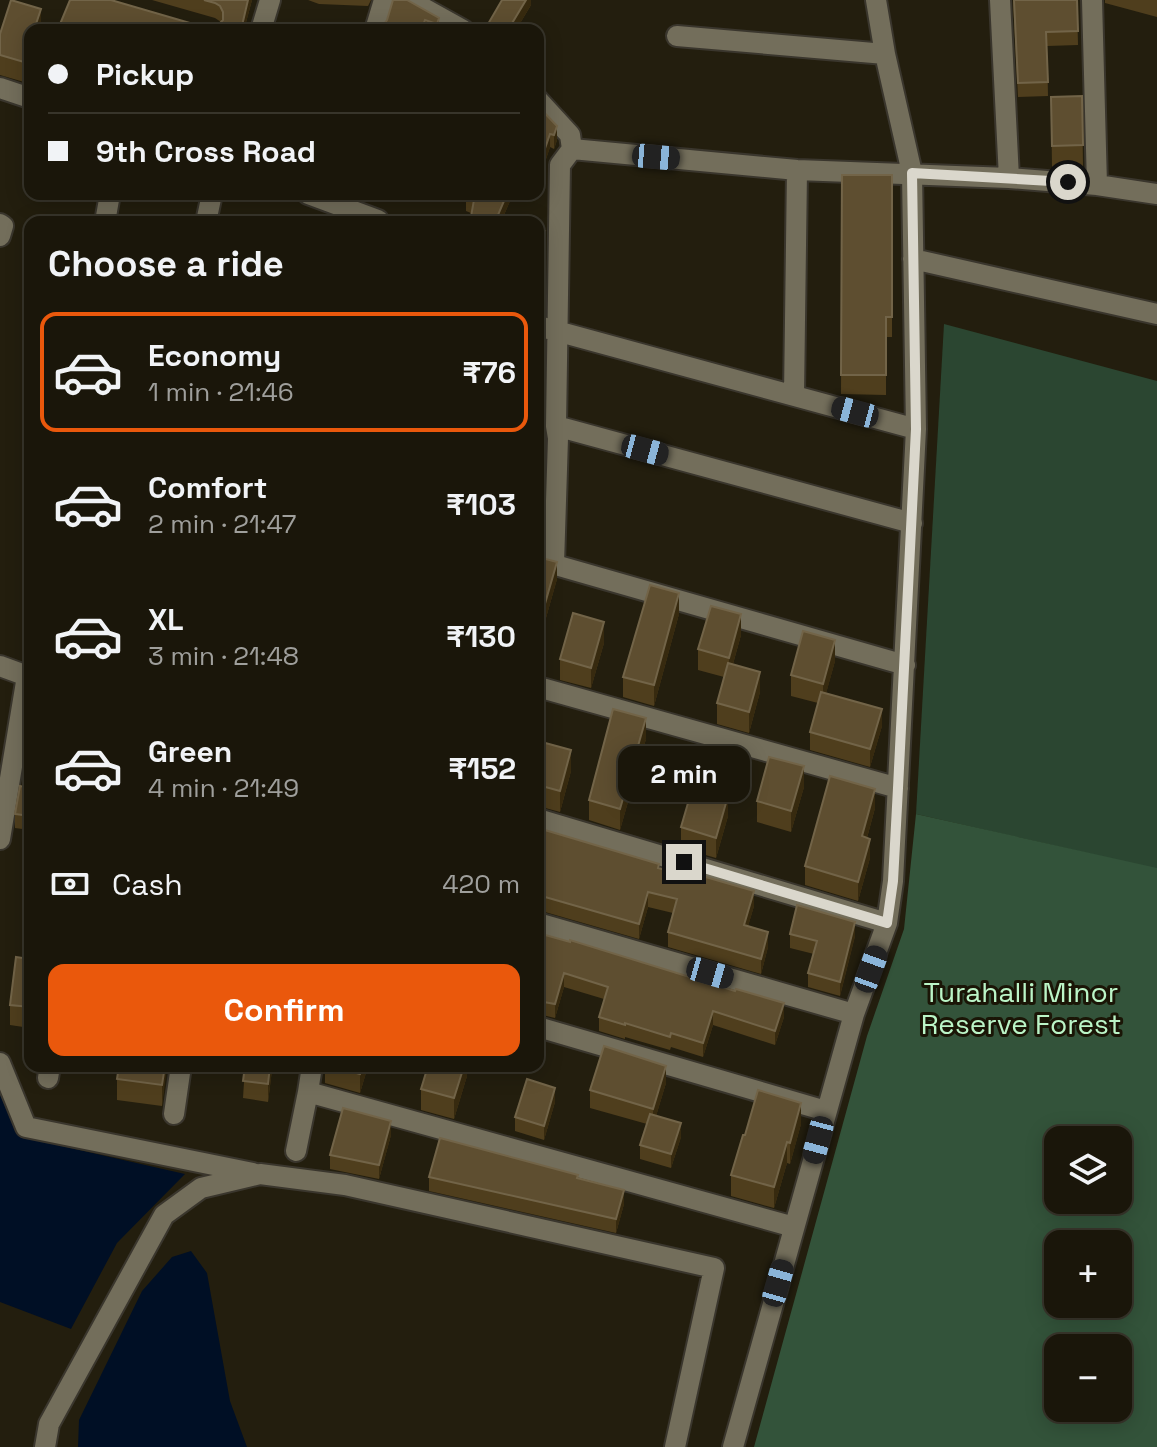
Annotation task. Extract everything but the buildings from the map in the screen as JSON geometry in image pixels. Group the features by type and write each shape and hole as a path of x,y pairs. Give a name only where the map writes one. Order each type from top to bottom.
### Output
{"street":[{"path":"263,24 270,0"},
{"path":"377,24 384,0"},
{"path":"409,0 452,24"},
{"path":"733,1447 854,1014 887,923 893,881 916,429 912,173 876,0"},
{"path":"1000,0 1009,178"},
{"path":"1092,0 1097,185"},
{"path":"677,36 885,54"},
{"path":"0,88 24,96"},
{"path":"544,107 570,135 572,149 560,165 548,329 558,438 546,562 905,665"},
{"path":"572,149 797,170 1009,178 1097,185 1157,194"},
{"path":"794,396 797,170"},
{"path":"324,200 367,216"},
{"path":"0,224 3,226 0,236"},
{"path":"913,259 1157,314"},
{"path":"548,329 916,429"},
{"path":"556,426 912,523"},
{"path":"0,666 24,675"},
{"path":"544,689 898,788"},
{"path":"0,839 24,699"},
{"path":"544,821 887,923"},
{"path":"544,925 854,1014"},
{"path":"544,1029 826,1111"},
{"path":"0,1063 26,1127 260,1174 345,1185 714,1268 675,1447"},
{"path":"174,1114 180,1072"},
{"path":"296,1151 311,1072"},
{"path":"308,1092 794,1227"},
{"path":"45,1447 49,1424 164,1215 201,1188 260,1174"}],"green space":[{"path":"944,324 1157,381 1157,869 916,814"},
{"name":"Turahalli Minor Reserve Forest","path":"916,814 1157,868 1157,1447 754,1447 867,1036 904,929"}],"water":[{"path":"0,1082 22,1137 185,1174 117,1243 71,1329 0,1302"},
{"path":"191,1251 207,1273 230,1401 247,1447 78,1447 79,1420 142,1291 172,1257"}],"route":[{"path":"684,862 887,923 893,881 916,429 912,173 1068,182"}]}
